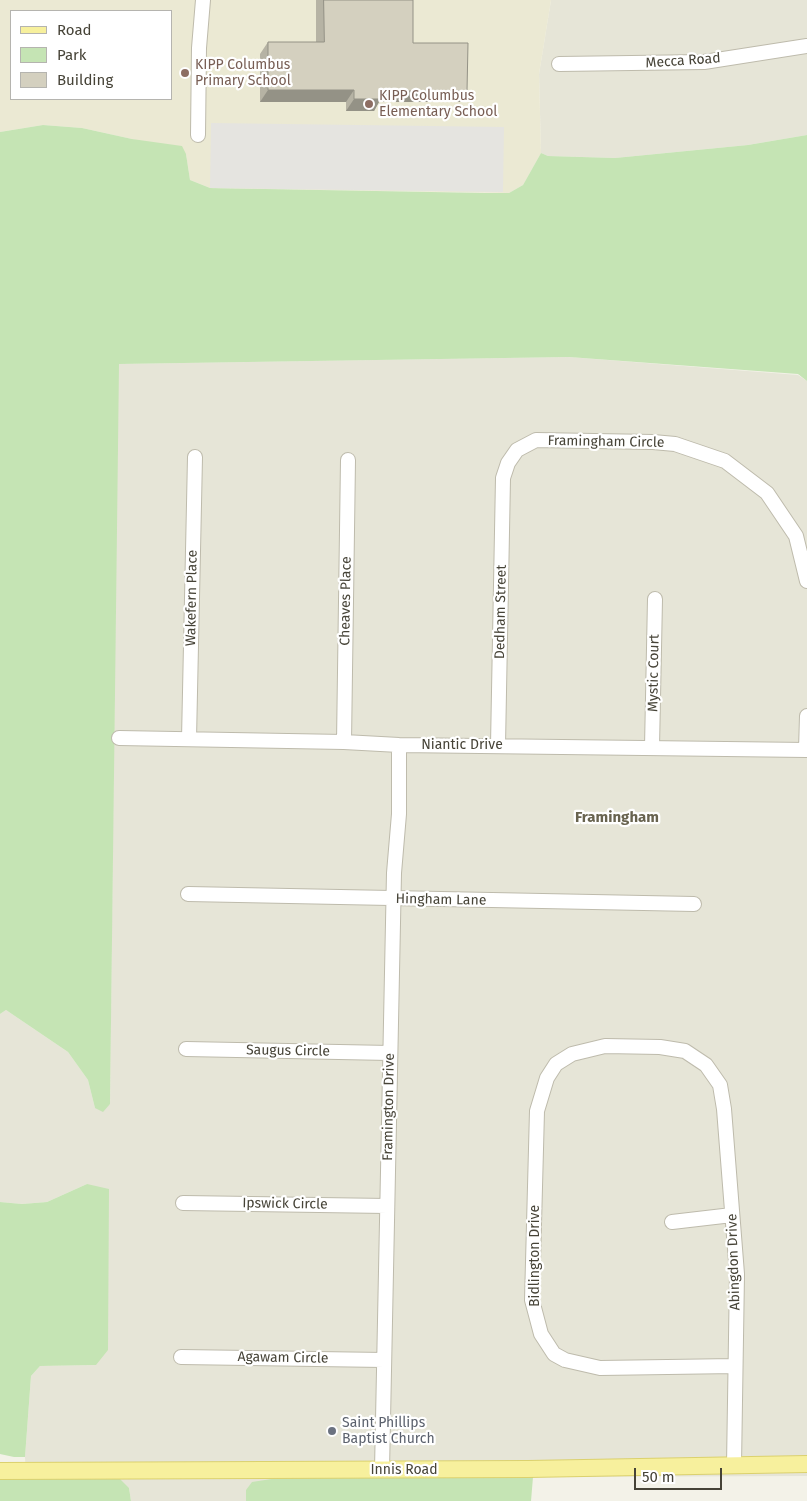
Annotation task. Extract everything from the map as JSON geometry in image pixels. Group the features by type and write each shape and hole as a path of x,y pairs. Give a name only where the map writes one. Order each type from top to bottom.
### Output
{"main road":[{"name":"Innis Road","path":"0,1472 528,1469 807,1464"}],"street":[{"path":"198,135 199,48 203,0"},
{"name":"Mecca Road","path":"559,64 603,65 704,62 807,46"},
{"name":"Framingham Circle","path":"503,478 508,463 517,450 536,440 675,444 725,461 767,493 796,536 807,581"},
{"name":"Wakefern Place","path":"189,739 195,457"},
{"name":"Cheaves Place","path":"344,742 348,460"},
{"name":"Dedham Street","path":"498,745 503,478"},
{"name":"Mystic Court","path":"652,747 655,599"},
{"path":"806,750 807,716"},
{"name":"Niantic Drive","path":"119,738 344,742 399,745 806,750"},
{"name":"Framington Drive","path":"382,1470 394,873 399,814 399,745"},
{"name":"Hingham Lane","path":"188,894 694,904"},
{"name":"Abingdon Drive","path":"556,1064 572,1054 605,1046 660,1047 686,1052 706,1065 720,1085 724,1109 737,1274 734,1465"},
{"name":"Saugus Circle","path":"186,1049 390,1053"},
{"name":"Bidlington Drive","path":"556,1064 547,1078 537,1111 532,1300 541,1334 554,1354 565,1360 600,1368 735,1366"},
{"name":"Ipswick Circle","path":"183,1203 388,1206"},
{"path":"672,1222 732,1216"},
{"name":"Agawam Circle","path":"180,1357 384,1360"}],"shaded area":[{"name":"KIPP Columbus Elementary School","path":"0,0 551,0 539,74 541,153 523,185 509,193 210,188 190,180 186,154 82,128 43,125 0,132"},
{"path":"551,0 807,0 807,135 748,145 615,158 548,156 541,153 539,74"},
{"path":"211,123 504,127 503,192 210,188"},
{"path":"569,357 798,375 807,381 807,1476 278,1478 246,1490 246,1501 131,1501 129,1488 26,1478 25,1457 31,1376 40,1366 96,1365 87,1184 47,1202 22,1204 0,1202 0,1014 6,1010 68,1052 88,1080 95,1108 110,1104 118,364"}],"green space":[{"path":"43,125 82,128 132,139 182,146 186,154 190,180 210,188 486,193 509,193 523,185 541,153 548,156 615,158 748,145 807,135 807,381 798,374 569,357 119,364 110,1104 103,1112 95,1108 88,1080 68,1052 6,1010 0,1014 0,132"},
{"path":"87,1184 109,1189 108,1350 96,1365 40,1366 31,1376 25,1457 0,1454 0,1202 22,1204 47,1202"},
{"path":"533,1477 531,1501 246,1501 246,1490 252,1482 278,1478"},
{"path":"0,1478 120,1479 129,1488 131,1501 0,1501"}],"building":[{"path":"324,0 413,0 413,43 468,43 467,91 381,91 381,99 354,99 354,90 268,90 268,42 324,42"}],"place":[{"name":"KIPP Columbus Primary School","path":"185,73"},
{"name":"KIPP Columbus Elementary School","path":"369,104"},
{"name":"Saint Phillips Baptist Church","path":"332,1431"}],"district":[{"name":"Framingham","path":"617,818"}]}
